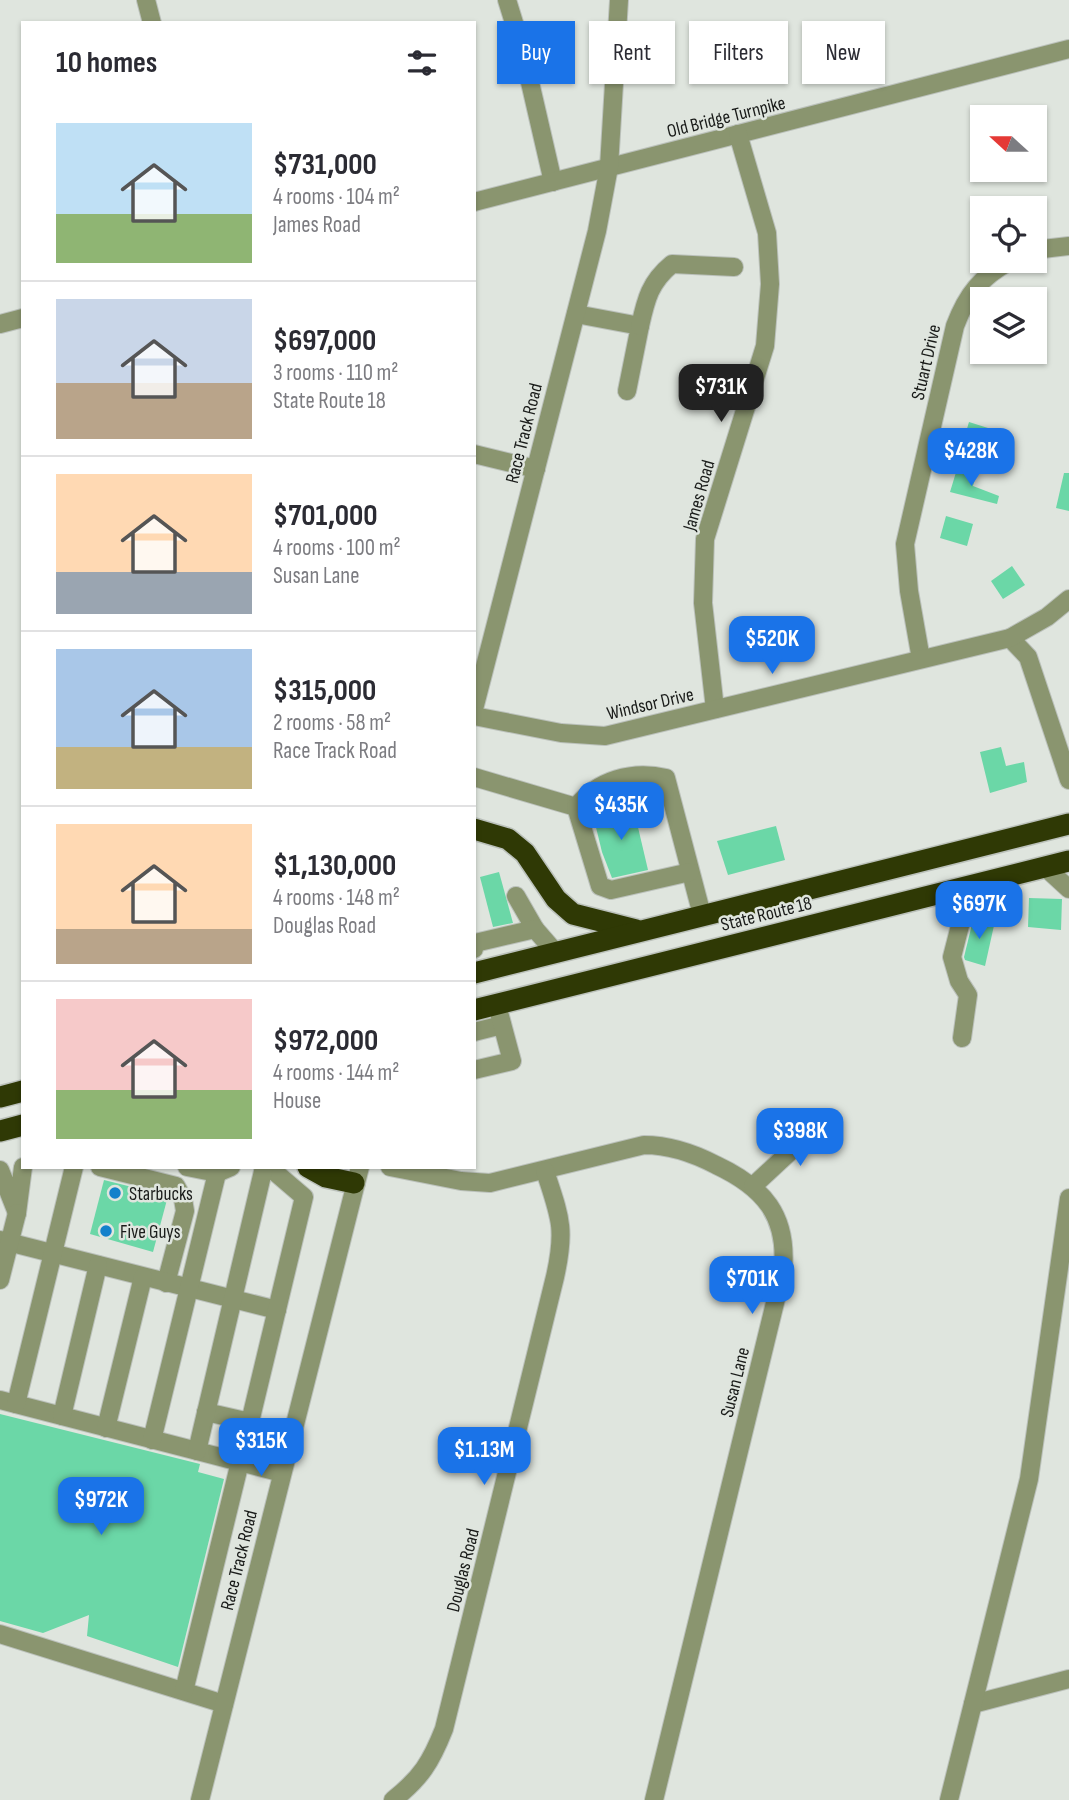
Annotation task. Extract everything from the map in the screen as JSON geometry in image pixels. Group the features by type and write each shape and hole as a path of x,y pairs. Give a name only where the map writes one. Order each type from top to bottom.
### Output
{"highway":[{"name":"State Route 18","path":"476,972 1069,824"},
{"path":"476,831 508,839 525,853 556,899 573,914 638,930"},
{"name":"State Route 18","path":"476,1010 500,1015 1069,861"},
{"path":"0,1097 21,1092"},
{"path":"0,1131 21,1126"},
{"path":"312,1169 326,1177 357,1175"}],"street":[{"path":"146,0 151,21"},
{"path":"507,0 523,52 553,182"},
{"name":"Race Track Road","path":"476,701 597,231 609,167 619,0"},
{"name":"Old Bridge Turnpike","path":"476,197 553,182 1069,49"},
{"name":"James Road","path":"715,709 703,603 705,539 765,346 770,284 767,233 738,134"},
{"path":"1047,249 1069,246"},
{"path":"627,391 649,289 660,274 672,264 734,267"},
{"name":"Stuart Drive","path":"922,659 906,568 905,544 955,326 963,303 977,282 991,273"},
{"path":"576,314 640,326"},
{"path":"0,324 21,319"},
{"path":"476,454 536,469"},
{"name":"Windsor Drive","path":"476,716 561,733 605,736 1010,638 1047,617 1069,599"},
{"path":"1010,638 1028,657 1069,780"},
{"path":"576,807 589,791 614,779 651,775 666,778 702,915"},
{"path":"476,779 576,807"},
{"path":"576,807 600,886 611,890 690,872"},
{"path":"1045,867 1069,889"},
{"path":"962,1038 968,995 959,981 953,957 964,910 976,884"},
{"path":"516,896 535,929 555,952"},
{"path":"476,942 535,929"},
{"path":"476,1031 500,1015 512,1061 476,1070"},
{"path":"753,1186 821,1123"},
{"name":"Susan Lane","path":"400,1169 461,1181 491,1183 644,1145 666,1145 703,1158 741,1177 760,1191 774,1214 785,1249 783,1270 654,1800"},
{"path":"0,1280 5,1241 17,1213 23,1169"},
{"path":"74,1169 53,1254 8,1402 282,1473"},
{"path":"108,1169 176,1186 183,1199 185,1212 166,1283"},
{"path":"197,1451 266,1169"},
{"path":"206,1412 250,1422 304,1197 269,1169"},
{"path":"0,1170 17,1213"},
{"path":"152,1440 188,1289 224,1170"},
{"name":"Douglas Road","path":"393,1800 423,1773 433,1757 444,1729 552,1290 562,1247 562,1225 545,1171"},
{"name":"Race Track Road","path":"202,1800 357,1175"},
{"path":"949,1800 1029,1479 1062,1307 1069,1198"},
{"path":"5,1241 277,1310"},
{"path":"62,1416 98,1265"},
{"path":"106,1427 143,1277"},
{"path":"184,1691 240,1462"},
{"path":"0,1634 224,1704"},
{"path":"973,1704 1069,1679"}],"building":[{"path":"969,422 988,428 980,451 962,445"},
{"path":"957,469 976,475 973,486 999,496 997,504 950,492"},
{"path":"1064,473 1069,473 1069,511 1056,508"},
{"path":"946,516 973,524 967,546 940,538"},
{"path":"1012,566 1025,585 1003,599 991,581"},
{"path":"1001,747 1006,766 1024,762 1027,782 990,793 980,752"},
{"path":"633,806 648,870 612,878 593,815"},
{"path":"776,826 785,860 728,875 717,841"},
{"path":"499,872 513,923 493,927 480,877"},
{"path":"1029,898 1062,899 1061,930 1028,927"},
{"path":"974,916 995,921 985,966 965,960 964,957"},
{"path":"104,1180 168,1196 153,1252 90,1234"},
{"path":"0,1414 200,1464 198,1472 224,1479 178,1667 87,1636 89,1615 43,1633 0,1621"}],"place":[{"name":"Starbucks","path":"115,1193"},
{"name":"Five Guys","path":"106,1231"}]}
